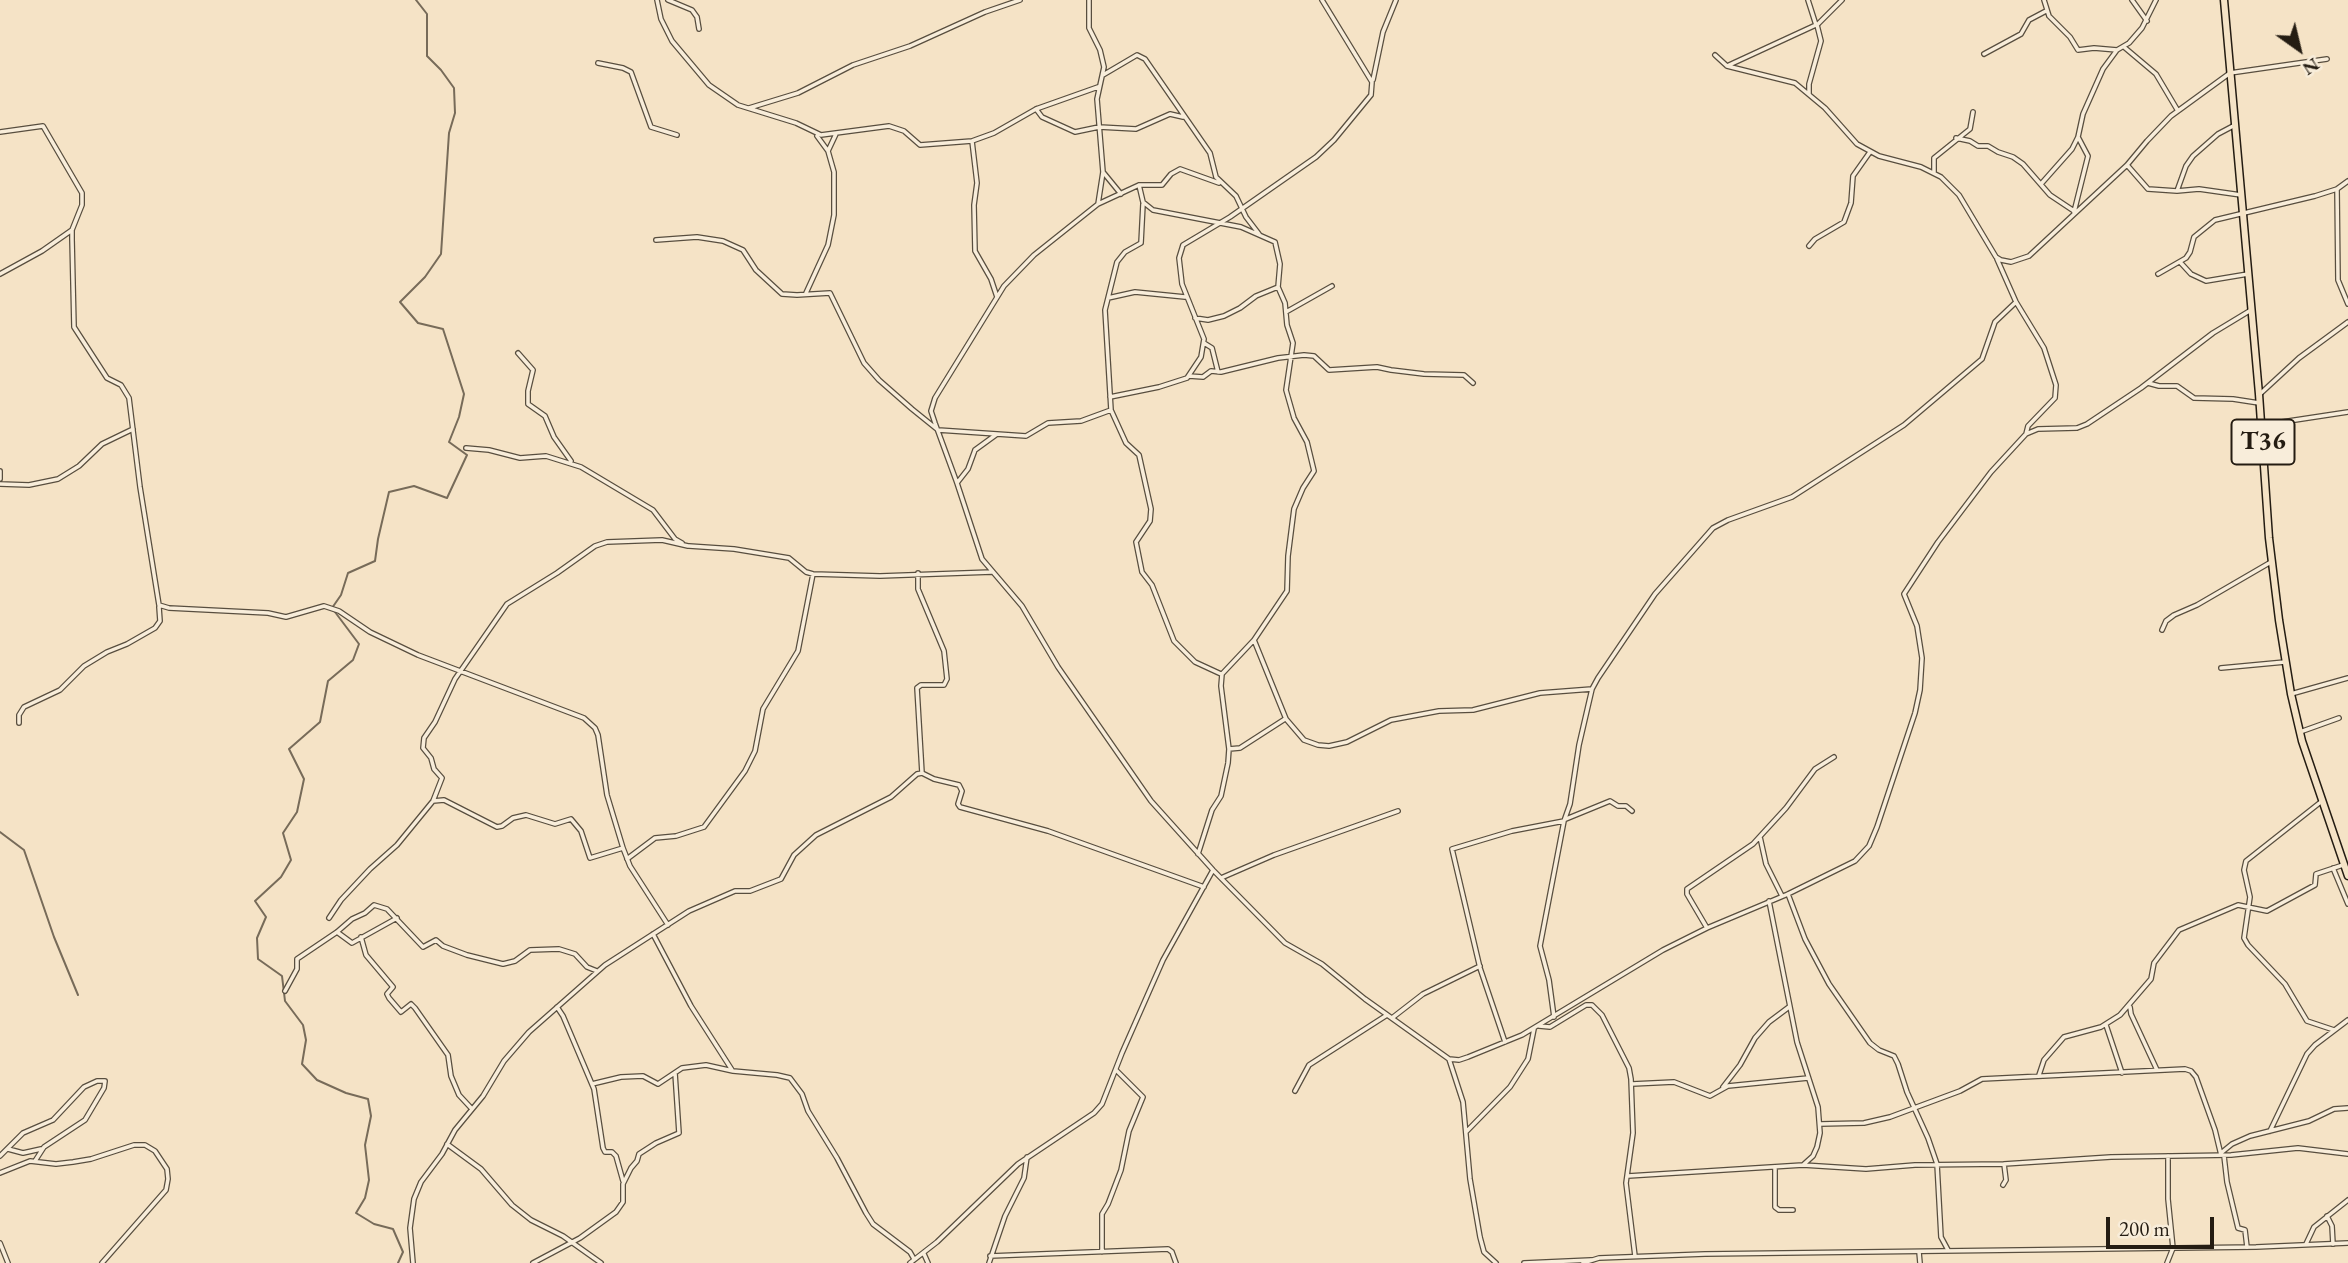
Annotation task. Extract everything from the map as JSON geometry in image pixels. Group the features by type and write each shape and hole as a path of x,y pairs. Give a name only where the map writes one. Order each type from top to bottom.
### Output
{"highway":[{"name":"T36","path":"2224,0 2272,562 2286,662 2300,732 2348,876"}],"street":[{"path":"657,0 661,19 672,41 709,86 738,106 796,123 816,134 828,151 836,182 833,226 828,245 806,294"},
{"path":"668,0 692,10 697,17 699,29"},
{"path":"747,108 798,93 856,64 916,44 985,12 1020,0"},
{"path":"1089,0 1089,28 1103,59 1103,75 1097,99 1103,172 1098,204"},
{"path":"1322,0 1372,82"},
{"path":"1110,397 1159,387 1185,380 1189,376 1201,357 1204,343 1185,297 1179,271 1180,251 1189,241 1316,157 1334,140 1371,95 1383,32 1396,0"},
{"path":"1808,0 1821,41 1809,84 1809,95"},
{"path":"1727,66 1817,24 1842,0"},
{"path":"2044,0 2046,11 2078,50 2118,50"},
{"path":"2132,0 2147,21"},
{"path":"2040,184 2068,155 2078,137 2083,114 2095,85 2118,50 2130,41 2147,21 2157,0"},
{"path":"1984,54 2021,34 2029,20 2046,11"},
{"path":"2123,46 2156,74 2178,111"},
{"path":"1715,55 1727,66 1799,85 1809,84"},
{"path":"1103,75 1132,57 1140,56 1210,153 1215,173 1232,192 1260,235"},
{"path":"1996,257 2011,262 2029,256 2127,165 2178,111 2230,73 2327,59"},
{"path":"598,63 631,72 649,125 677,135"},
{"path":"1799,85 1831,114 1849,137 1870,152 1934,172 1959,195 1996,257 2016,302 2044,348 2056,385 2055,398 2028,426 2026,434"},
{"path":"816,134 836,134 889,125 904,131 920,145 972,141 994,133 1036,109 1098,87"},
{"path":"1036,109 1042,117 1075,132 1099,127 1136,129 1170,114 1185,118"},
{"path":"1934,172 1934,158 1971,127 1973,112"},
{"path":"2177,191 2186,166 2193,156 2218,134 2235,125"},
{"path":"0,132 25,127 45,127 82,193 82,205 72,230 74,327 107,378 126,391 132,408 160,621 155,628 84,666 60,690 24,708 19,715 19,723"},
{"path":"828,151 836,134"},
{"path":"2074,212 2088,156 2078,137"},
{"path":"1956,138 1978,146 1987,146 2013,157 2050,195 2074,212"},
{"path":"972,141 977,183 974,205 975,251 992,279 997,297"},
{"path":"1809,246 1815,239 1844,222 1851,202 1853,176 1870,152"},
{"path":"2127,165 2148,189 2199,189 2242,195"},
{"path":"1222,183 1180,169 1161,185 1139,185 1098,204 1034,255 1009,280 935,398 931,411 982,559 1022,606 1058,667 1106,734 1135,781 1198,854 1285,943 1322,964 1389,1017 1449,1059 1459,1060 1537,1027 1663,950 1855,861 1869,846 1898,765 1920,690 1922,658 1917,626 1905,598 1906,591 1959,513 2005,455 2026,434 2038,429 2082,426 2148,383 2213,333 2251,310"},
{"path":"1103,172 1121,194"},
{"path":"2158,274 2189,255 2194,237 2211,222 2315,196 2348,181"},
{"path":"1139,185 1143,202 1142,243 1125,252 1117,262 1105,313 1111,410 1126,443 1139,455 1151,509 1150,521 1136,542 1136,553 1142,572 1152,585 1174,641 1195,662 1222,674"},
{"path":"2337,188 2338,280 2348,304"},
{"path":"1143,202 1153,210 1241,227 1271,239 1277,246 1280,272 1278,287 1293,343 1287,392 1294,418 1307,442 1314,471 1294,509 1287,591 1254,640 1222,674 1221,686 1229,749 1221,796 1212,810 1198,854"},
{"path":"0,274 42,251 72,230"},
{"path":"656,240 697,237 732,244 747,253 756,270 782,294 830,293 853,343 871,372 937,430 1026,436 1048,423 1081,421 1111,410"},
{"path":"2180,261 2191,274 2206,281 2248,274"},
{"path":"1286,312 1332,286"},
{"path":"1195,318 1208,320 1224,316 1256,296 1278,287"},
{"path":"1108,298 1135,292 1185,297"},
{"path":"1554,1017 1549,980 1540,946 1564,821 1570,804 1576,755 1592,688 1655,594 1713,528 1792,497 1896,431 1982,359 1995,322 2016,302"},
{"path":"2259,394 2300,358 2348,322"},
{"path":"1204,343 1212,349 1218,372"},
{"path":"518,353 533,370 528,404 545,416 554,437 572,463"},
{"path":"1189,376 1203,377 1211,371 1218,372 1291,355 1314,356 1329,370 1377,367 1424,374 1464,375 1474,383"},
{"path":"2148,383 2177,386 2194,398 2260,403"},
{"path":"2262,428 2348,412"},
{"path":"0,484 29,485 58,478 79,466 102,444 133,429"},
{"path":"957,482 968,469 975,450 997,433"},
{"path":"466,447 520,458 547,456 572,463 653,510 675,539 688,546"},
{"path":"0,471 0,479"},
{"path":"329,918 341,900 404,838 433,801 442,778 434,769 431,758 423,748 423,742 454,679 480,640 509,602 595,546 607,541 625,539 662,540 688,546 734,549 789,558 806,572 813,574 880,576 992,572"},
{"path":"2162,630 2166,621 2174,615 2272,562"},
{"path":"918,573 918,589 944,650 947,679 944,685 921,685 916,688 922,773"},
{"path":"627,859 655,838 690,833 704,827 746,771 755,751 763,709 798,651 813,574"},
{"path":"159,605 286,617 324,606 339,611 370,632 406,649 573,712 591,724 598,735 607,795 627,859 668,925"},
{"path":"1254,640 1286,719 1304,740 1329,746 1347,742 1391,720 1439,711 1473,710 1540,693 1592,688"},
{"path":"2221,668 2286,662"},
{"path":"2291,694 2348,678"},
{"path":"2300,732 2339,718"},
{"path":"1229,749 1240,748 1286,719"},
{"path":"1707,928 1687,894 1687,889 1743,852 1760,837 1815,769 1834,757"},
{"path":"413,1263 410,1228 414,1199 422,1182 455,1130 483,1096 517,1044 597,971 688,911 721,896 735,891 750,891 780,878 794,855 816,835 891,797 912,777 922,773 959,785 962,791 958,804 960,807 1057,834 1204,887"},
{"path":"433,801 444,800 497,827 512,818 526,815 555,824 571,819 581,831 590,858 623,848"},
{"path":"1506,1042 1480,966 1452,849 1498,835 1564,821 1610,801 1632,811"},
{"path":"2322,801 2247,860 2244,870 2250,894 2244,934 2246,943 2286,984 2307,1021 2334,1030"},
{"path":"1221,878 1398,811"},
{"path":"1760,837 1766,864 1782,896"},
{"path":"2039,1075 2043,1060 2064,1037 2106,1025 2130,1005 2151,979 2154,963 2168,947 2176,932 2238,905 2267,911 2295,894 2315,886 2316,874 2344,864"},
{"path":"2333,868 2348,904"},
{"path":"910,1263 1027,1157 1099,1108 1163,960 1213,870"},
{"path":"1788,894 1805,939 1829,984 1870,1043 1894,1056 1937,1164 1941,1237 1948,1251"},
{"path":"1769,901 1797,1042 1818,1107 1817,1147 1813,1157 1803,1165"},
{"path":"285,991 297,969 297,958 374,905 387,909 423,947 436,940 443,946 467,955 503,964 515,961 530,950 559,949 575,954 587,967 597,971"},
{"path":"337,932 351,943 397,918"},
{"path":"653,934 691,1006 733,1072"},
{"path":"361,937 366,955 393,987 387,994 389,998 401,1012 411,1004 415,1008 448,1055 451,1076 459,1095 472,1109"},
{"path":"1295,1091 1309,1065 1423,994 1480,966"},
{"path":"1537,1027 1550,1027 1586,1005 1592,1005 1602,1015 1629,1068 1633,1133 1626,1184 1637,1263"},
{"path":"2130,1005 2131,1014 2157,1070"},
{"path":"557,1007 592,1084 599,1108 603,1148 605,1152 612,1152 616,1156 624,1183"},
{"path":"1632,1084 1674,1082 1710,1096 1723,1087 1740,1065 1755,1038 1769,1022 1789,1007"},
{"path":"2270,1131 2307,1054 2348,1020"},
{"path":"2106,1025 2122,1073"},
{"path":"1466,1132 1502,1097 1514,1081 1528,1059 1537,1027"},
{"path":"1449,1059 1460,1090 1478,1227 1484,1252 1494,1263"},
{"path":"592,1084 621,1077 643,1076 658,1084 684,1067 706,1065 733,1072 777,1075 792,1080 866,1213 873,1223 910,1252 914,1259"},
{"path":"1819,1124 1872,1122 1915,1109 1982,1079 2185,1069 2193,1072 2210,1115 2222,1154 2238,1228 2245,1230 2247,1247"},
{"path":"1102,1252 1102,1214 1121,1170 1129,1131 1143,1097 1116,1070"},
{"path":"533,1263 572,1242 621,1207 624,1183 640,1153 679,1133 676,1073"},
{"path":"1723,1087 1808,1079"},
{"path":"0,1156 23,1133 53,1120 83,1087 97,1081 105,1081 104,1088 85,1120 43,1149 34,1161"},
{"path":"2222,1154 2243,1139 2309,1121 2334,1109 2348,1108"},
{"path":"447,1144 481,1169 512,1205 531,1220 572,1242 601,1263"},
{"path":"0,1173 34,1161 49,1164 74,1162 134,1145 149,1147 160,1157 167,1169 168,1179 164,1194 102,1263"},
{"path":"1628,1176 1803,1165 1866,1168 2004,1164 2305,1148 2348,1154"},
{"path":"8,1149 23,1153 43,1149"},
{"path":"2167,1263 2173,1248 2168,1199 2168,1156"},
{"path":"989,1263 1005,1216 1024,1178 1027,1157"},
{"path":"2003,1185 2006,1180 2004,1164"},
{"path":"1775,1167 1775,1208 1793,1210"},
{"path":"2306,1244 2314,1227 2348,1200"},
{"path":"2327,1216 2332,1226 2333,1244"},
{"path":"0,1243 8,1263"},
{"path":"1524,1263 1635,1257 2348,1243"},
{"path":"990,1256 1168,1249 1176,1263"},
{"path":"1919,1252 1920,1263"},
{"path":"923,1254 928,1263"},
{"path":"590,1255 594,1263"},
{"path":"1583,1263 1591,1259"}],"waterway":[{"path":"398,1263 403,1252 393,1229 374,1224 356,1213 365,1198 369,1180 365,1145 371,1116 368,1099 317,1080 302,1064 306,1040 303,1025 285,1001 282,976 258,959 257,938 266,917 255,901 281,877 291,860 283,833 297,812 304,779 289,749 320,722 328,681 353,660 359,644 332,608 341,595 348,573 375,561 389,492 414,486 447,498 467,455 449,442 464,394 443,329 418,323 400,302 425,277 441,254 449,133 455,113 454,88 427,56 427,14 416,0"},
{"path":"0,832 24,850 54,937 78,995"}]}
